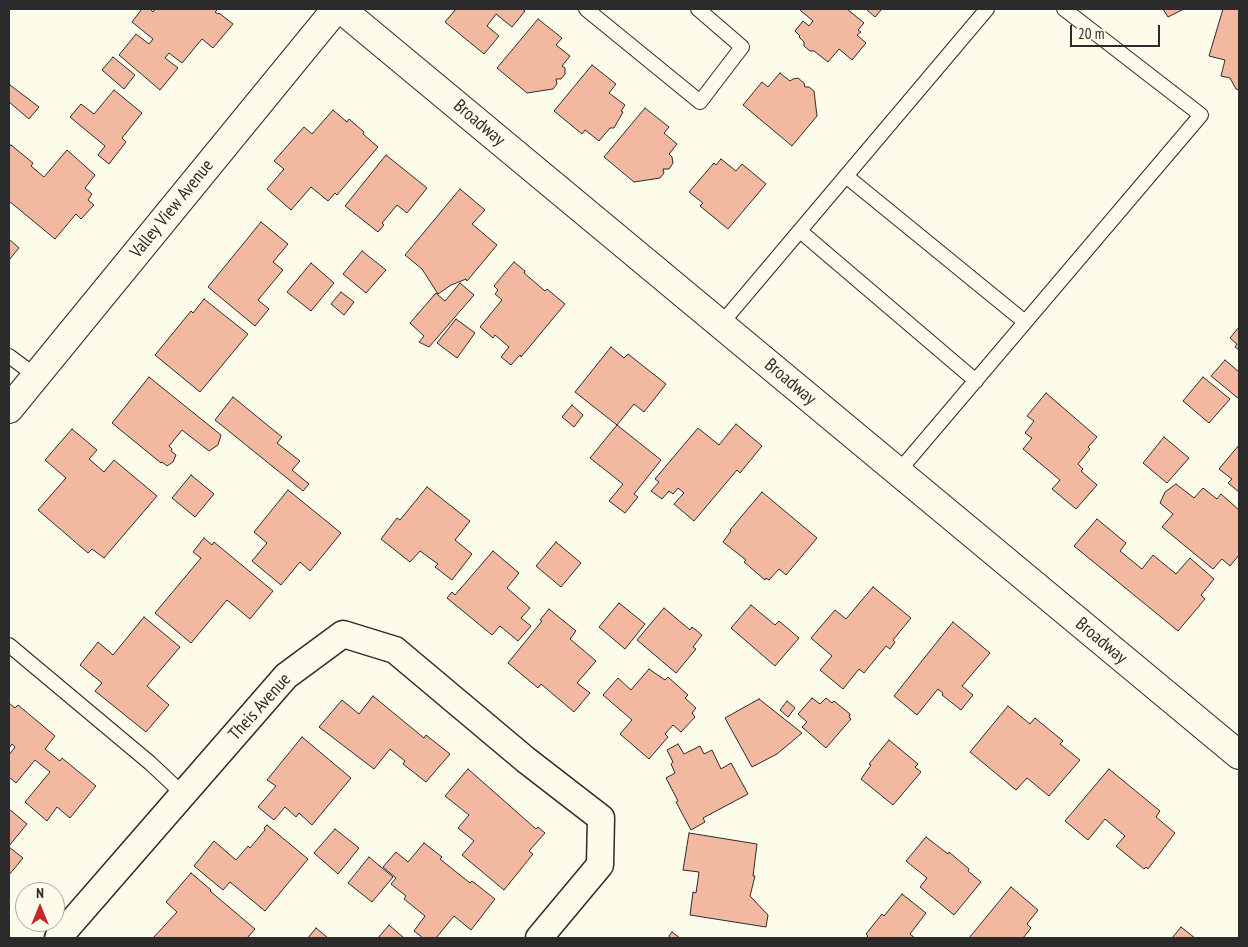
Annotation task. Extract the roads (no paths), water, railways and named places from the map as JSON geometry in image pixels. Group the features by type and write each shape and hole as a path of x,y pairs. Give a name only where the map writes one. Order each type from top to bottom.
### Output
{"street":[{"name":"Valley View Avenue","path":"9,409 336,9"},
{"name":"Broadway","path":"341,9 1239,755"},
{"name":"Theis Avenue","path":"58,938 286,676 343,634 395,650 526,760 601,818 600,865 539,938"}],"lane":[{"path":"586,9 700,102 742,47 698,9"},
{"path":"721,324 987,9"},
{"path":"898,472 1201,115 1064,9"},
{"path":"846,176 1025,322"},
{"path":"800,231 976,381"},
{"path":"9,356 36,376"},
{"path":"9,645 150,763 183,794"}]}
